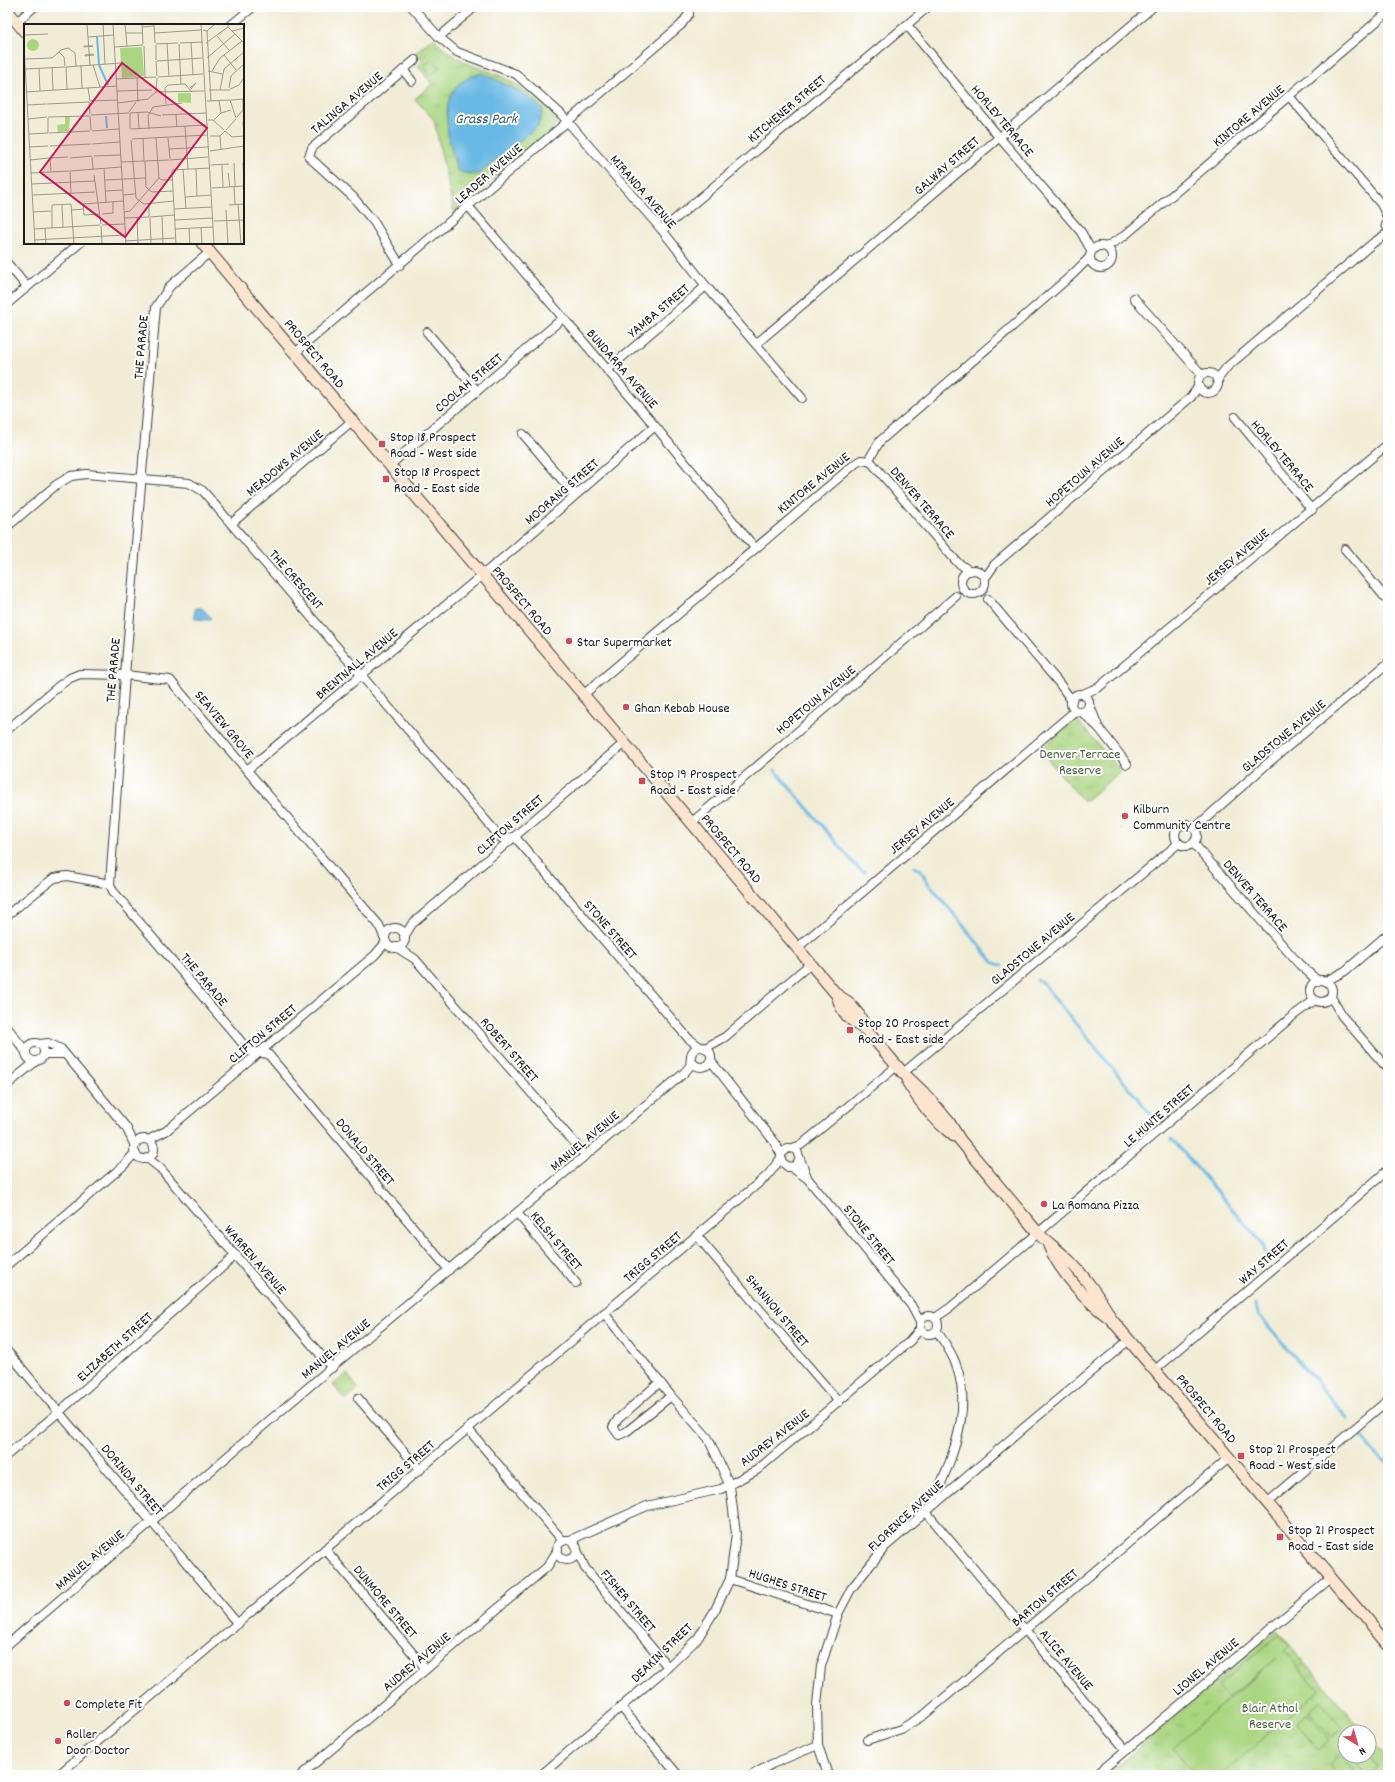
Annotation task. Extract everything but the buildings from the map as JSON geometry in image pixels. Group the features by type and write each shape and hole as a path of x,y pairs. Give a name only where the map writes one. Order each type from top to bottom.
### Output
{"main road":[{"path":"7,10 24,31"},
{"name":"PROSPECT ROAD","path":"203,244 810,964 837,995 848,1002 859,1015 867,1031 900,1070 938,1109 949,1122 960,1140 1038,1233 1049,1245 1064,1256 1104,1303 1111,1319 1388,1645"}],"street":[{"path":"17,22 34,7"},
{"path":"232,24 252,7"},
{"name":"MIRANDA AVENUE","path":"412,7 438,38 457,52 516,74 561,114 662,230 706,286 802,398"},
{"path":"438,38 475,7"},
{"name":"LEADER AVENUE","path":"295,353 469,207 681,25 689,14 688,7"},
{"name":"KITCHENER STREET","path":"662,230 928,7"},
{"name":"GALWAY STREET","path":"756,344 1153,7"},
{"name":"KINTORE AVENUE","path":"583,694 856,463 861,460 868,461 880,441 1091,258 1124,236 1388,12"},
{"name":"HORLEY TERRACE","path":"907,25 999,137 1081,232 1106,248"},
{"name":"TALINGA AVENUE","path":"400,265 374,222 354,197 309,157 312,148 415,60"},
{"name":"TALINGA AVENUE","path":"403,70 412,81"},
{"path":"1289,96 1381,204 1388,209"},
{"path":"1215,377 1373,243 1388,226 1381,204"},
{"name":"BUNDARRA AVENUE","path":"469,207 655,426 755,548"},
{"name":"HORLEY TERRACE","path":"1081,232 1091,258"},
{"path":"7,304 79,244"},
{"path":"1091,258 1101,268 1108,265 1111,260 1106,248"},
{"name":"THE PARADE","path":"210,252 170,286 156,307 125,675 110,884 113,891 249,1051 261,1052"},
{"path":"7,263 27,287"},
{"name":"YAMBA STREET","path":"607,370 706,286"},
{"path":"1134,298 1202,376"},
{"name":"COOLAH STREET","path":"390,465 563,318"},
{"path":"427,332 477,392"},
{"path":"1205,374 1215,377 1217,387 1214,390 1208,392 1201,389 1199,378 1205,374"},
{"name":"HOPETOUN AVENUE","path":"973,594 985,583 995,564 1201,389"},
{"name":"HORLEY TERRACE","path":"1235,417 1312,510"},
{"name":"MEADOWS AVENUE","path":"232,523 352,421"},
{"name":"MOORANG STREET","path":"482,575 655,426"},
{"path":"523,434 576,495"},
{"name":"JERSEY AVENUE","path":"797,948 1061,722 1077,703 1099,687 1312,510 1388,444"},
{"name":"DENVER TERRACE","path":"868,461 872,463 957,562 974,571 985,583"},
{"name":"THE CRESCENT","path":"8,523 56,485 71,476 86,474 189,483 203,491 501,838 515,837"},
{"path":"1344,549 1388,602"},
{"name":"DENVER TERRACE","path":"957,562 965,591 973,594"},
{"name":"HOPETOUN AVENUE","path":"691,823 956,596 962,580 974,571 995,564"},
{"name":"BRENTNALL AVENUE","path":"247,770 482,575"},
{"path":"985,583 988,599 1099,728 1127,764"},
{"path":"956,596 973,594 988,599"},
{"name":"GLADSTONE AVENUE","path":"1196,828 1267,764 1388,663"},
{"name":"SEAVIEW GROVE","path":"7,730 70,678 80,674 125,675 170,680 379,925 390,944"},
{"name":"JERSEY AVENUE","path":"1090,704 1099,687"},
{"path":"1077,703 1090,704"},
{"path":"1077,703 1090,704"},
{"path":"1090,704 1099,728"},
{"name":"CLIFTON STREET","path":"7,1265 124,1166 144,1152 166,1131 375,955 390,944 404,939 412,924 623,744"},
{"path":"1187,824 1196,828 1198,835 1194,844 1186,846 1179,843 1175,836 1180,826 1187,824"},
{"name":"STONE STREET","path":"515,837 688,1038 697,1051"},
{"name":"GLADSTONE AVENUE","path":"900,1070 1179,843"},
{"name":"DENVER TERRACE","path":"1194,844 1299,964 1322,984"},
{"path":"7,915 54,878 67,876 110,884"},
{"name":"CLIFTON STREET","path":"395,928 412,924"},
{"path":"379,925 395,928"},
{"path":"390,944 388,931 395,928"},
{"name":"ROBERT STREET","path":"395,928 402,931 404,939 415,959 585,1155"},
{"path":"1328,999 1313,997 1322,984 1344,971 1388,934"},
{"name":"ROBERT STREET","path":"390,944 415,959"},
{"path":"723,1078 692,1062 697,1051 725,1037 810,964"},
{"path":"1322,984 1328,999 1388,1069"},
{"name":"LE HUNTE STREET","path":"1038,1233 1294,1015 1313,997"},
{"path":"7,1027 15,1037 28,1059 35,1062"},
{"name":"WARREN AVENUE","path":"15,1037 36,1044 48,1043 55,1045 64,1054 126,1127 144,1152 160,1168 236,1255 332,1368"},
{"path":"702,1067 711,1059 725,1037"},
{"path":"7,1085 35,1062 41,1060 44,1054 43,1047 36,1044 29,1045 21,1073"},
{"path":"697,1051 711,1053 711,1059 723,1078 773,1140 786,1152 788,1167"},
{"name":"MANUEL AVENUE","path":"7,1645 332,1368 683,1074 690,1066 697,1051"},
{"name":"DONALD STREET","path":"261,1052 268,1054 449,1270"},
{"path":"44,1054 64,1054"},
{"name":"MANUEL AVENUE","path":"683,1074 702,1067"},
{"name":"TRIGG STREET","path":"58,1775 697,1236 768,1175 786,1152 801,1145 900,1070"},
{"name":"WARREN AVENUE","path":"126,1127 145,1139 144,1152"},
{"name":"CLIFTON STREET","path":"144,1152 145,1139 166,1131"},
{"name":"TRIGG STREET","path":"768,1175 788,1167 796,1166 810,1138"},
{"name":"STONE STREET","path":"786,1152 798,1152 808,1180"},
{"name":"STONE STREET","path":"788,1167 808,1180 930,1326 946,1346 955,1361 963,1389 963,1408 953,1452 937,1491 935,1504"},
{"name":"WAY STREET","path":"1155,1370 1388,1170"},
{"name":"KELSH STREET","path":"517,1213 576,1283"},
{"name":"AUDREY AVENUE","path":"301,1775 547,1567 567,1545 589,1531 647,1506 710,1493 730,1486 757,1470 910,1341 930,1326 951,1306 1038,1233"},
{"name":"SHANNON STREET","path":"697,1236 838,1402"},
{"name":"ELIZABETH STREET","path":"7,1456 59,1412 236,1255"},
{"name":"DEAKIN STREET","path":"541,1775 668,1666 698,1638 715,1610 730,1579 736,1534 730,1486 708,1438 671,1396 604,1313"},
{"name":"FLORENCE AVENUE","path":"828,1775 818,1745 817,1705 820,1666 838,1614 851,1589 885,1547 1129,1340"},
{"name":"DORINDA STREET","path":"7,1351 238,1624"},
{"path":"660,1382 618,1419 613,1427 619,1435 626,1432 671,1396"},
{"path":"358,1398 420,1470"},
{"path":"1268,1502 1388,1400"},
{"name":"FISHER STREET","path":"468,1429 549,1527 567,1545 668,1666"},
{"name":"BARTON STREET","path":"867,1740 901,1729 924,1715 1229,1458"},
{"name":"ALICE AVENUE","path":"926,1512 1126,1750"},
{"path":"567,1545 573,1558 566,1559 560,1556 567,1545"},
{"name":"DUNMORE STREET","path":"325,1550 426,1669"},
{"name":"AUDREY AVENUE","path":"547,1567 566,1559"},
{"name":"FISHER STREET","path":"566,1559 585,1568"},
{"name":"LIONEL AVENUE","path":"1096,1775 1331,1578"},
{"name":"HUGHES STREET","path":"730,1579 838,1614"},
{"path":"621,1707 678,1775"},
{"path":"752,1775 772,1764 818,1745"}],"green space":[{"path":"433,38 448,52 461,60 470,65 496,74 517,85 546,106 557,121 555,126 454,212 434,120 415,99 432,84 418,66 423,61 416,52"},
{"path":"432,59 440,68 431,75 423,66"},
{"name":"Denver Terrace Reserve","path":"1076,719 1121,771 1084,802 1040,750"},
{"path":"347,1374 359,1389 345,1400 333,1385"},
{"name":"Blair Athol Reserve","path":"1277,1630 1357,1724 1337,1724 1337,1764 1377,1764 1377,1748 1388,1761 1388,1775 1106,1775"},
{"path":"1279,1635 1289,1646 1284,1651 1319,1690 1221,1775 1196,1775 1173,1748 1276,1658 1227,1698 1217,1686"},
{"path":"1321,1701 1340,1724 1337,1724 1337,1732 1331,1737 1309,1711"},
{"path":"1307,1713 1329,1740 1318,1750 1296,1723"},
{"path":"1337,1757 1337,1764 1349,1764 1358,1775 1338,1775 1329,1764"},
{"path":"1357,1764 1376,1764 1378,1767 1369,1775 1366,1775"}],"water":[{"name":"Grass Park","path":"482,73 525,94 543,109 538,126 479,174 463,173 457,170 447,127 449,99 456,88 466,79"},
{"path":"195,608 202,608 211,618 209,620 196,619 194,616"}],"waterway":[{"path":"775,770 858,868 865,872"},
{"path":"914,867 921,870 926,880 993,962 1002,966"},
{"path":"1037,980 1044,984 1154,1118"},
{"path":"1172,1139 1264,1246 1265,1253"},
{"path":"1256,1304 1258,1314 1347,1418"},
{"path":"1362,1436 1382,1460 1388,1463"}],"place":[{"name":"Stop 18 Prospect Road - West side","path":"382,444"},
{"name":"Stop 18 Prospect Road - East side","path":"386,479"},
{"name":"Star Supermarket","path":"569,641"},
{"name":"Ghan Kebab House","path":"626,707"},
{"name":"Stop 19 Prospect Road - East side","path":"642,781"},
{"name":"Kilburn Community Centre","path":"1125,816"},
{"name":"Stop 20 Prospect Road - East side","path":"850,1030"},
{"name":"La Romana Pizza","path":"1044,1204"},
{"name":"Stop 21 Prospect Road - West side","path":"1241,1456"},
{"name":"Stop 21 Prospect Road - East side","path":"1280,1537"},
{"name":"Complete Fit","path":"67,1703"},
{"name":"Roller Door Doctor","path":"58,1741"}]}
